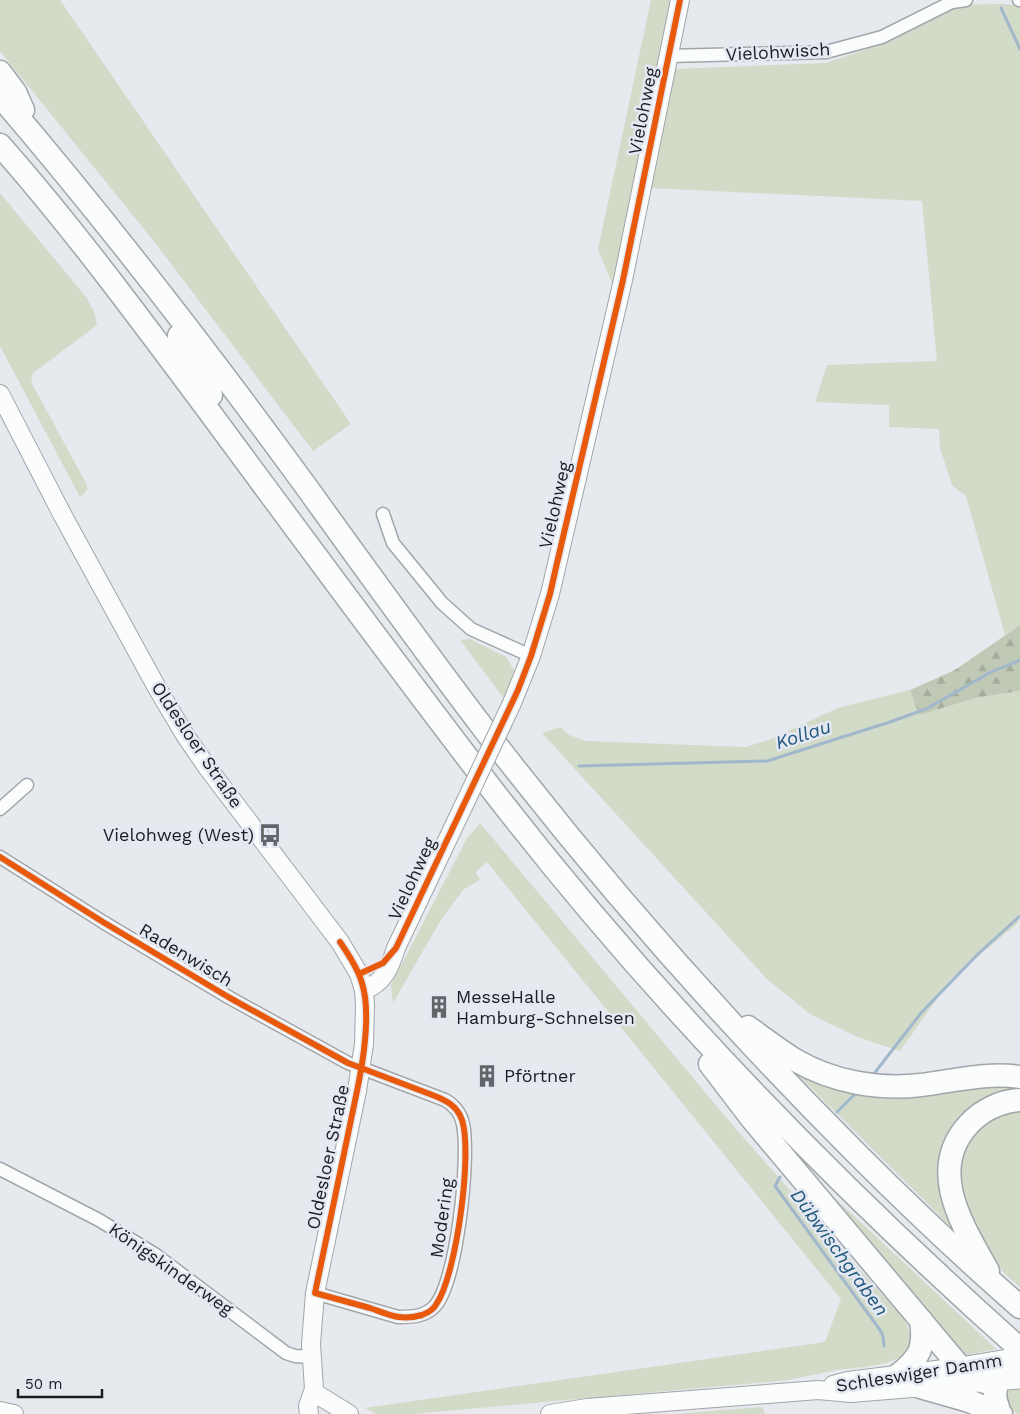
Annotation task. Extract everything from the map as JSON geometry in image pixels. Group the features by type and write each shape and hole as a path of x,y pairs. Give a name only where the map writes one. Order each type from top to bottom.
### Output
{"highway":[{"path":"0,72 14,92 36,138"},
{"path":"0,96 143,271 276,446 492,738 570,838 708,999 822,1118 937,1232 1020,1307"},
{"path":"0,145 118,291 489,786 578,896 677,1010 773,1113 861,1202 1020,1349"},
{"path":"143,271 252,469"},
{"path":"118,291 276,446"},
{"path":"708,999 794,1059 816,1070 847,1081 900,1087 988,1076 1020,1077"},
{"path":"677,1010 703,1055 752,1119 960,1367 970,1376 1008,1372"},
{"path":"999,1289 960,1220 950,1187 950,1168 957,1142 973,1120 1004,1102 1020,1100"},
{"path":"898,1375 912,1363 920,1352 923,1339 921,1320"},
{"path":"1002,1414 995,1398 996,1388 1008,1372"},
{"path":"920,1387 969,1401 1002,1414"}],"main road":[{"name":"Vielohweg","path":"361,982 372,988 381,980 391,964 396,948 512,702 531,656 550,594 623,280 680,0"},
{"name":"Oldesloer Straße","path":"2,404 156,686 185,735 207,767 340,942 361,982 365,1015 361,1069 315,1293 312,1319 312,1357 316,1392 326,1404 328,1414"},
{"name":"Schleswiger Damm","path":"818,1390 848,1381 960,1367"},
{"name":"Schleswiger Damm","path":"550,1414 587,1408 818,1390 851,1393 920,1387 1008,1372"},
{"name":"Oldesloer Straße","path":"309,1414 308,1406 316,1392"},
{"path":"316,1392 349,1414"},
{"path":"0,1411 14,1414"}],"street":[{"name":"Vielohwisch","path":"669,56 826,52 882,37 952,2 966,0"},
{"path":"383,514 392,543 442,603 471,629 531,656"},
{"path":"0,809 27,785"},
{"name":"Radenwisch","path":"0,857 103,922 230,998 361,1069"},
{"name":"Modering","path":"315,1293 398,1317 414,1317 424,1314 433,1309 441,1297 455,1249 461,1211 464,1159 464,1135 460,1115 445,1100 361,1069"},
{"name":"Königskinderweg","path":"0,1169 99,1220 156,1255 286,1353 295,1356 312,1357"}],"green space":[{"path":"0,0 60,0 351,424 313,451 156,244 0,51"},
{"path":"651,0 674,0 613,286 598,249"},
{"path":"1002,4 1020,6 1020,625 1005,635 966,496 952,485 940,448 939,429 889,427 889,405 815,402 827,365 937,361 922,201 650,188 675,69 826,63 894,40 953,5"},
{"path":"0,193 86,297 94,311 97,325 33,373 31,382 87,485 87,490 80,497 0,346"},
{"path":"1020,625 1020,691 976,698 919,715 910,690 955,670"},
{"path":"470,639 506,657 514,670 512,681 503,697 460,640"},
{"path":"910,690 919,715 976,698 1020,691 1020,908 1018,923 951,979 900,1051 860,1038 810,1014 767,979 542,733 560,727 569,735 586,741 746,747 771,739 838,708"},
{"path":"480,823 735,1128 903,1318 910,1334 910,1346 904,1354 880,1364 789,1380 412,1414 377,1414 365,1408 825,1342 841,1299 487,862 476,872 480,880 464,889 442,918 393,1003 391,985 467,838"},
{"path":"781,1058 813,1075 1020,1084 1020,1088 997,1093 969,1108 948,1135 963,1239"},
{"path":"1020,1110 1020,1287 1006,1275 970,1229 959,1179 963,1151 981,1125 1008,1111"},
{"path":"823,1187 996,1349 961,1356"},
{"path":"1016,1387 1020,1389 1020,1414 1012,1411 1010,1408 1004,1389"},
{"path":"762,1407 765,1414 674,1414"}],"waterway":[{"path":"1001,8 1020,49"},
{"name":"Kollau","path":"579,766 767,761 926,709 991,672 1020,660"},
{"name":"Dübwischgraben","path":"873,1075 921,1013 979,953 1020,916"},
{"name":"Dübwischgraben","path":"837,1112 858,1091"},
{"name":"Dübwischgraben","path":"780,1177 775,1186 880,1330 884,1346"}],"cycle path":[{"path":"359,974 383,963 396,948 518,690 531,656 550,594 623,280 680,0"},
{"path":"0,857 103,922 230,998 348,1063 435,1096 454,1108 462,1120 465,1136 464,1185 461,1213 444,1288 434,1307 422,1315 405,1317 388,1315 370,1308 315,1293 359,1079 362,1066 364,1052 365,995 356,967 340,942"}],"place":[{"name":"Vielohweg (West)","path":"270,835"},
{"name":"MesseHalle Hamburg-Schnelsen","path":"439,1007"},
{"name":"Pförtner","path":"487,1076"}]}
